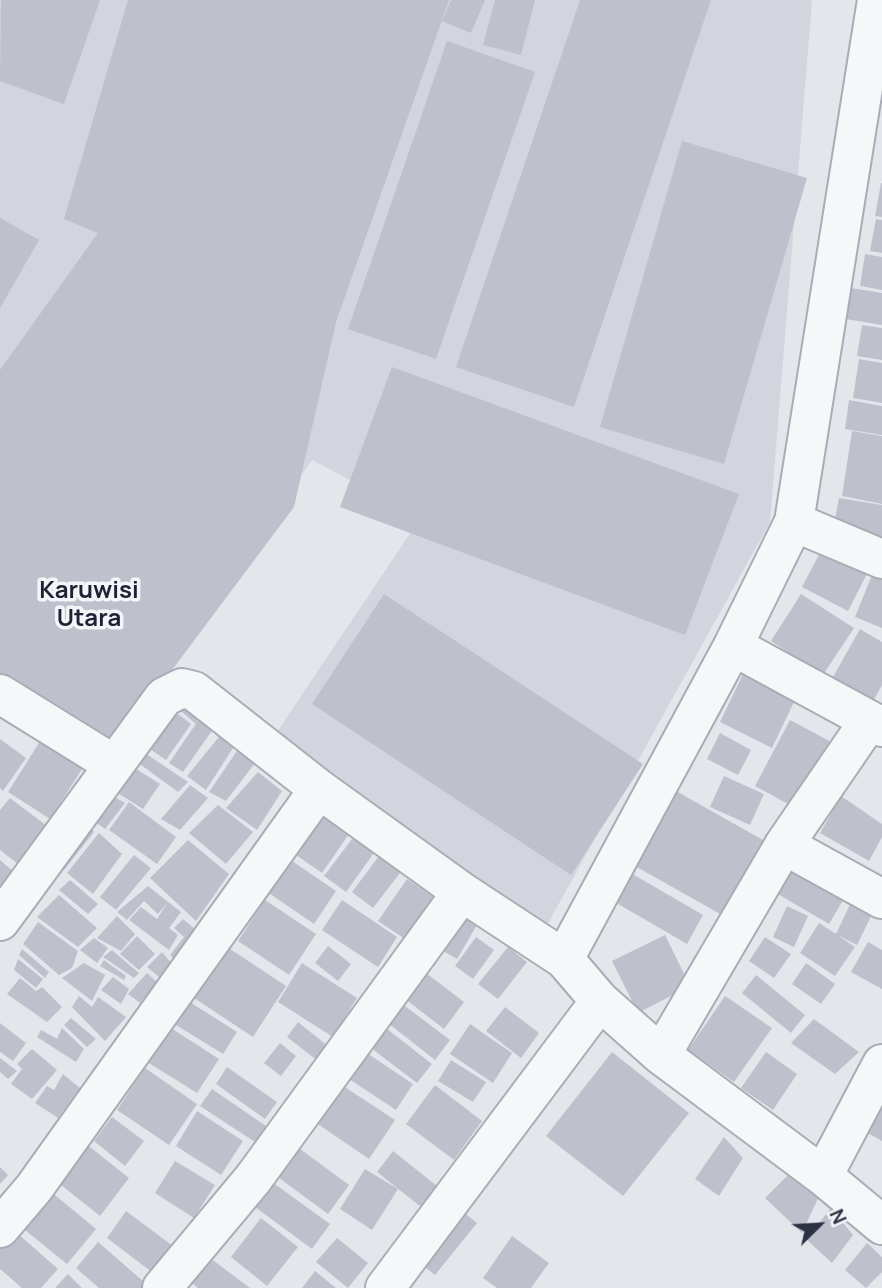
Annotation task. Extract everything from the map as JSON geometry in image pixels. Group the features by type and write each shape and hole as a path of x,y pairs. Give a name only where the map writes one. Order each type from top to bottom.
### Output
{"street":[{"path":"564,959 733,646 794,522 877,44 877,0"},
{"path":"794,522 882,559"},
{"path":"661,1055 784,845 876,724 733,646"},
{"path":"0,920 164,697 182,688 194,691 319,789 462,892 564,959 600,1001 661,1055 823,1176 882,1225"},
{"path":"0,694 113,764"},
{"path":"0,1228 34,1188 319,789"},
{"path":"784,845 882,899"},
{"path":"162,1288 253,1179 462,892"},
{"path":"385,1288 600,1001"},
{"path":"823,1176 882,1064"}],"shaded area":[{"path":"0,0 812,0 770,522 541,936 271,741 421,517 312,460 99,759 0,696"}],"building":[{"path":"1,0 100,0 64,104 0,81"},
{"path":"128,0 449,0 336,322 294,507 110,753 0,682 0,370 98,233 64,219"},
{"path":"451,0 485,0 471,33 442,21"},
{"path":"495,0 535,0 521,55 483,45"},
{"path":"580,0 711,0 574,407 456,367"},
{"path":"447,41 535,72 436,359 348,329"},
{"path":"682,141 807,178 724,464 600,427"},
{"path":"882,183 882,217 875,216"},
{"path":"0,218 39,240 0,308"},
{"path":"876,219 882,220 882,253 870,251"},
{"path":"865,254 882,257 882,290 860,286"},
{"path":"851,288 882,293 882,325 846,319"},
{"path":"862,325 882,328 882,360 857,356"},
{"path":"859,359 882,363 882,403 853,398"},
{"path":"392,367 739,494 685,635 340,507"},
{"path":"849,400 882,406 882,435 845,429"},
{"path":"852,431 882,436 882,504 842,496"},
{"path":"839,498 882,505 882,544 832,535"},
{"path":"825,543 871,566 848,611 802,587"},
{"path":"876,565 882,568 882,628 855,617"},
{"path":"384,594 643,764 571,875 312,704"},
{"path":"801,594 854,628 823,675 771,641"},
{"path":"860,629 882,642 882,685 870,707 829,684"},
{"path":"743,674 795,700 772,748 720,722"},
{"path":"168,700 200,713 196,724"},
{"path":"173,710 191,724 166,760 144,745"},
{"path":"202,715 216,725 183,772 169,763"},
{"path":"790,720 835,744 799,810 755,786"},
{"path":"223,732 237,742 206,790 187,776"},
{"path":"720,733 751,750 738,775 707,759"},
{"path":"44,735 86,763 50,819 8,792"},
{"path":"0,739 26,758 3,791 0,788"},
{"path":"241,745 258,759 226,801 209,792"},
{"path":"139,749 188,782 178,792 133,759"},
{"path":"130,765 160,784 143,809 113,790"},
{"path":"258,772 282,791 257,830 226,808"},
{"path":"724,776 764,794 750,825 710,807"},
{"path":"190,785 208,798 180,830 161,819"},
{"path":"676,791 770,844 729,919 635,866"},
{"path":"111,795 125,803 105,829 91,819"},
{"path":"841,796 882,824 882,837 869,861 820,833"},
{"path":"10,798 47,826 18,864 0,850 0,810"},
{"path":"129,802 176,837 157,864 109,830"},
{"path":"218,805 253,832 226,864 189,833"},
{"path":"85,816 94,832 64,870 51,860"},
{"path":"324,816 349,834 322,873 296,855"},
{"path":"99,833 122,854 93,894 67,873"},
{"path":"355,835 376,850 346,892 324,876"},
{"path":"188,840 229,874 196,921 150,878"},
{"path":"279,852 336,891 314,924 257,885"},
{"path":"134,855 151,868 116,910 100,897"},
{"path":"379,856 400,873 373,908 352,892"},
{"path":"0,860 14,872 0,889"},
{"path":"787,862 845,897 829,924 771,890"},
{"path":"629,872 703,915 687,944 613,901"},
{"path":"407,879 436,899 408,941 378,921"},
{"path":"70,880 98,904 88,914 59,890"},
{"path":"148,886 181,912 169,928 178,935 169,950 129,920 141,907 157,919 168,902 158,914 144,901 127,920 117,912"},
{"path":"855,894 877,904 857,945 837,935 855,947 835,976 800,953 819,923 836,934"},
{"path":"59,895 97,928 78,947 37,917"},
{"path":"265,900 316,934 289,975 238,941"},
{"path":"342,900 397,937 378,967 322,930"},
{"path":"787,906 808,916 794,947 773,937"},
{"path":"455,910 478,923 457,959 434,946"},
{"path":"117,916 135,934 121,951 97,938"},
{"path":"183,919 196,930 175,960 170,955 184,937 174,928"},
{"path":"38,922 78,951 72,968 59,975 23,944"},
{"path":"665,935 690,986 638,1013 612,961"},
{"path":"137,936 155,954 139,970 120,954"},
{"path":"476,937 494,950 473,979 455,966"},
{"path":"765,937 791,954 774,978 749,961"},
{"path":"94,938 108,948 97,963 80,950"},
{"path":"215,939 286,986 253,1037 182,990"},
{"path":"868,942 882,950 882,989 851,972"},
{"path":"328,946 351,964 338,981 315,963"},
{"path":"508,947 527,962 498,999 478,984"},
{"path":"22,949 49,972 45,978 19,955"},
{"path":"112,950 139,973 134,978 103,957"},
{"path":"162,952 172,964 159,977 147,967"},
{"path":"18,959 43,979 36,988 14,970"},
{"path":"104,960 126,976 124,980 100,966"},
{"path":"84,963 105,975 92,1001 62,978"},
{"path":"302,963 357,998 333,1037 278,1002"},
{"path":"806,963 835,984 821,1004 792,984"},
{"path":"417,966 464,1002 444,1029 396,992"},
{"path":"147,973 157,982 140,1003 128,994"},
{"path":"756,975 805,1015 791,1033 742,993"},
{"path":"113,977 129,989 121,1004 101,990"},
{"path":"20,978 36,991 42,987 62,1007 47,1022 7,994"},
{"path":"79,996 92,1007 98,997 126,1017 105,1041 72,1007"},
{"path":"725,996 772,1028 734,1082 688,1050"},
{"path":"182,997 237,1032 223,1054 168,1020"},
{"path":"393,997 450,1040 435,1060 379,1016"},
{"path":"505,1007 539,1033 521,1058 486,1031"},
{"path":"71,1018 96,1039 87,1047 64,1025"},
{"path":"157,1019 219,1059 197,1093 136,1055"},
{"path":"814,1019 859,1052 835,1074 791,1043"},
{"path":"298,1022 329,1047 318,1061 287,1037"},
{"path":"0,1023 26,1043 13,1061 0,1052"},
{"path":"470,1024 512,1053 493,1083 450,1054"},
{"path":"382,1025 432,1064 417,1083 367,1045"},
{"path":"62,1028 84,1049 76,1062 37,1037 41,1030 57,1039"},
{"path":"280,1043 296,1056 281,1076 264,1063"},
{"path":"32,1049 57,1070 32,1099 11,1084 22,1069 17,1064"},
{"path":"364,1051 413,1084 396,1110 346,1077"},
{"path":"612,1052 689,1113 623,1196 546,1136"},
{"path":"766,1052 797,1074 773,1110 741,1088"},
{"path":"0,1058 17,1071 8,1079 0,1072"},
{"path":"451,1060 486,1082 473,1102 438,1081"},
{"path":"227,1067 277,1102 265,1119 216,1084"},
{"path":"145,1068 197,1104 169,1145 117,1110"},
{"path":"63,1074 80,1088 58,1118 35,1103 47,1086 54,1090"},
{"path":"331,1078 395,1120 369,1159 306,1116"},
{"path":"435,1085 482,1121 454,1160 406,1124"},
{"path":"212,1089 266,1126 255,1142 200,1106"},
{"path":"882,1103 882,1141 866,1132"},
{"path":"197,1111 243,1141 221,1175 176,1146"},
{"path":"112,1117 144,1141 125,1166 94,1141"},
{"path":"724,1137 743,1158 719,1196 695,1179"},
{"path":"80,1139 129,1178 100,1216 51,1177"},
{"path":"292,1143 349,1185 328,1214 271,1172"},
{"path":"393,1151 437,1186 421,1207 377,1172"},
{"path":"175,1161 215,1185 194,1218 155,1193"},
{"path":"0,1167 8,1175 0,1184"},
{"path":"365,1169 398,1189 372,1230 340,1209"},
{"path":"790,1173 819,1196 802,1233 765,1198"},
{"path":"272,1182 330,1224 312,1249 255,1207"},
{"path":"50,1191 96,1229 67,1264 20,1226"},
{"path":"831,1208 853,1235 832,1263 806,1239"},
{"path":"461,1210 477,1223 435,1275 420,1263"},
{"path":"126,1211 177,1249 157,1276 107,1238"},
{"path":"261,1218 298,1247 267,1286 231,1257"},
{"path":"9,1226 58,1269 41,1288 22,1288 0,1269 0,1237"},
{"path":"512,1236 549,1263 531,1288 497,1288 483,1278"},
{"path":"337,1238 368,1263 348,1288 316,1262"},
{"path":"98,1242 151,1288 99,1288 76,1268"},
{"path":"867,1243 882,1257 882,1272 866,1288 845,1270"},
{"path":"206,1255 250,1288 198,1288 188,1280"},
{"path":"315,1271 336,1288 302,1288"},
{"path":"68,1274 82,1288 55,1288"}],"district":[{"name":"Karuwisi Utara","path":"89,605"}]}
